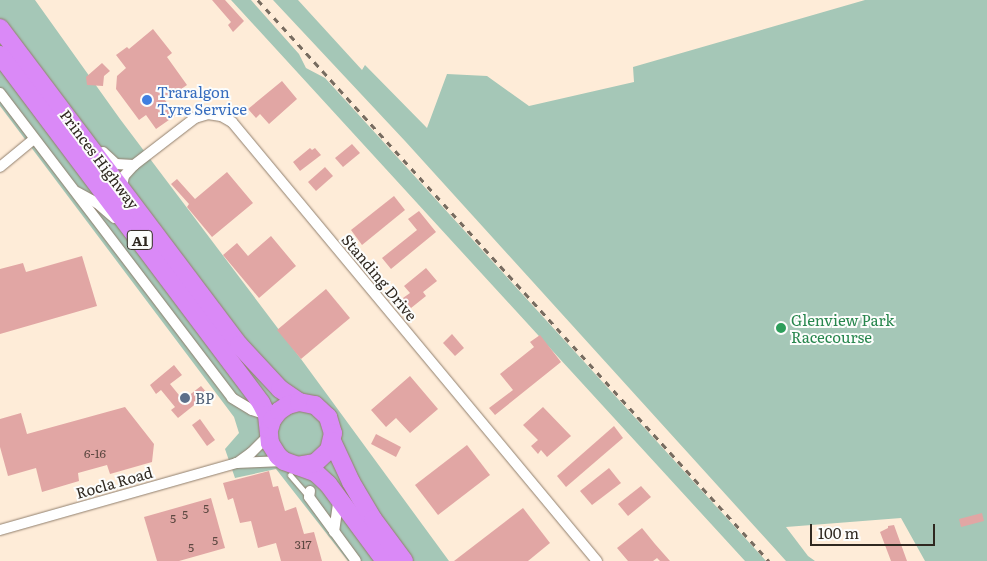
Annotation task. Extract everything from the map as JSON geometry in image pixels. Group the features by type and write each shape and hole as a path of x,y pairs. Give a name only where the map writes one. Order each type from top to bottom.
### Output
{"highway":[{"name":"Princes Highway","path":"0,28 122,187 239,345 280,389 299,402 315,405 322,410 331,424 332,441 351,482 373,519 404,561"},
{"name":"Princes Highway","path":"0,55 261,403 273,450 290,467"},
{"path":"268,427 279,411 288,404 299,402"},
{"path":"290,467 315,462 323,457 332,441"},
{"path":"290,467 315,472 328,484 385,561"}],"street":[{"path":"0,93 232,398 252,410 268,427"},
{"name":"Standing Drive","path":"122,187 124,176 134,165 196,118 208,114 221,116 232,122 597,561"},
{"path":"69,118 86,131 108,159 116,164 134,165"},
{"path":"0,167 34,139"},
{"path":"70,185 110,212 140,251 162,270"},
{"name":"Rocla Road","path":"0,530 236,463 251,453 268,427"},
{"name":"Rocla Road","path":"236,463 290,467"},
{"path":"309,494 356,561"},
{"path":"334,532 339,498"}],"lane":[{"path":"290,467 309,494"}],"green space":[{"path":"0,0 35,0 120,119 301,359 449,561 348,561 276,469 235,478 225,449 239,433 234,417 0,106"},
{"path":"231,0 251,0 299,54 306,68 325,78 766,561 745,561"},
{"name":"Glenview Park Racecourse","path":"273,0 298,0 362,70 365,65 427,128 447,74 487,76 529,106 634,82 633,67 865,0 987,0 987,561 925,561 901,518 786,527 808,556 815,561 786,561 405,141"}],"building":[{"path":"212,0 225,0 244,21 233,32 228,25 231,22"},
{"path":"153,29 172,53 167,57 187,85 165,100 176,115 156,129 146,115 139,120 116,89 117,76 126,68 116,55 127,47 129,49"},
{"path":"102,63 110,71 104,76 103,86 87,85 86,77"},
{"path":"282,81 297,99 269,124 260,114 256,118 248,109"},
{"path":"352,144 360,153 343,167 335,158"},
{"path":"310,148 312,150 315,148 321,155 300,171 293,162"},
{"path":"325,167 333,176 316,191 308,182"},
{"path":"227,172 253,203 212,237 187,207 189,204 171,184 177,179 195,199"},
{"path":"394,196 405,210 362,245 351,230"},
{"path":"419,211 436,232 391,269 382,258 417,230 408,219"},
{"path":"271,236 296,266 259,298 223,255 237,243 248,256"},
{"path":"82,256 97,306 0,334 0,269 23,263 26,272"},
{"path":"426,268 437,281 423,292 426,296 411,308 403,298 410,293 404,286"},
{"path":"326,289 350,318 301,359 277,330"},
{"path":"452,334 464,348 455,356 443,343"},
{"path":"540,335 561,362 495,415 489,408 513,390 500,374 534,347 530,342"},
{"path":"174,365 182,375 170,384 183,400 201,386 208,394 178,418 171,410 175,407 161,390 156,394 150,385"},
{"path":"410,376 438,409 410,433 396,418 386,427 371,410"},
{"path":"125,407 154,444 152,462 110,474 107,465 78,473 79,481 42,492 36,468 8,476 0,447 0,419 21,413 27,434"},
{"path":"543,407 571,436 547,457 541,450 538,454 531,446 538,440 523,425"},
{"path":"200,419 215,440 207,446 192,425"},
{"path":"614,426 623,438 566,487 557,476"},
{"path":"376,434 401,447 396,457 371,444"},
{"path":"467,445 490,475 438,515 415,485"},
{"path":"609,468 621,483 592,505 580,491"},
{"path":"269,471 273,487 278,486 285,511 296,507 304,534 314,532 322,561 281,561 276,543 258,548 251,521 240,523 233,498 228,500 223,483"},
{"path":"641,486 651,497 628,516 618,504"},
{"path":"211,498 225,548 179,561 157,561 144,517"},
{"path":"523,508 550,543 528,561 454,561"},
{"path":"982,513 984,521 961,527 959,519"},
{"path":"894,525 907,561 891,561 880,532 888,528 888,526"},
{"path":"642,528 670,561 660,561 657,558 653,561 628,561 617,548"}],"railway":[{"path":"258,0 769,561"}],"place":[{"name":"Traralgon Tyre Service","path":"147,100"},
{"name":"Glenview Park Racecourse","path":"781,328"},
{"name":"BP","path":"185,398"}]}
